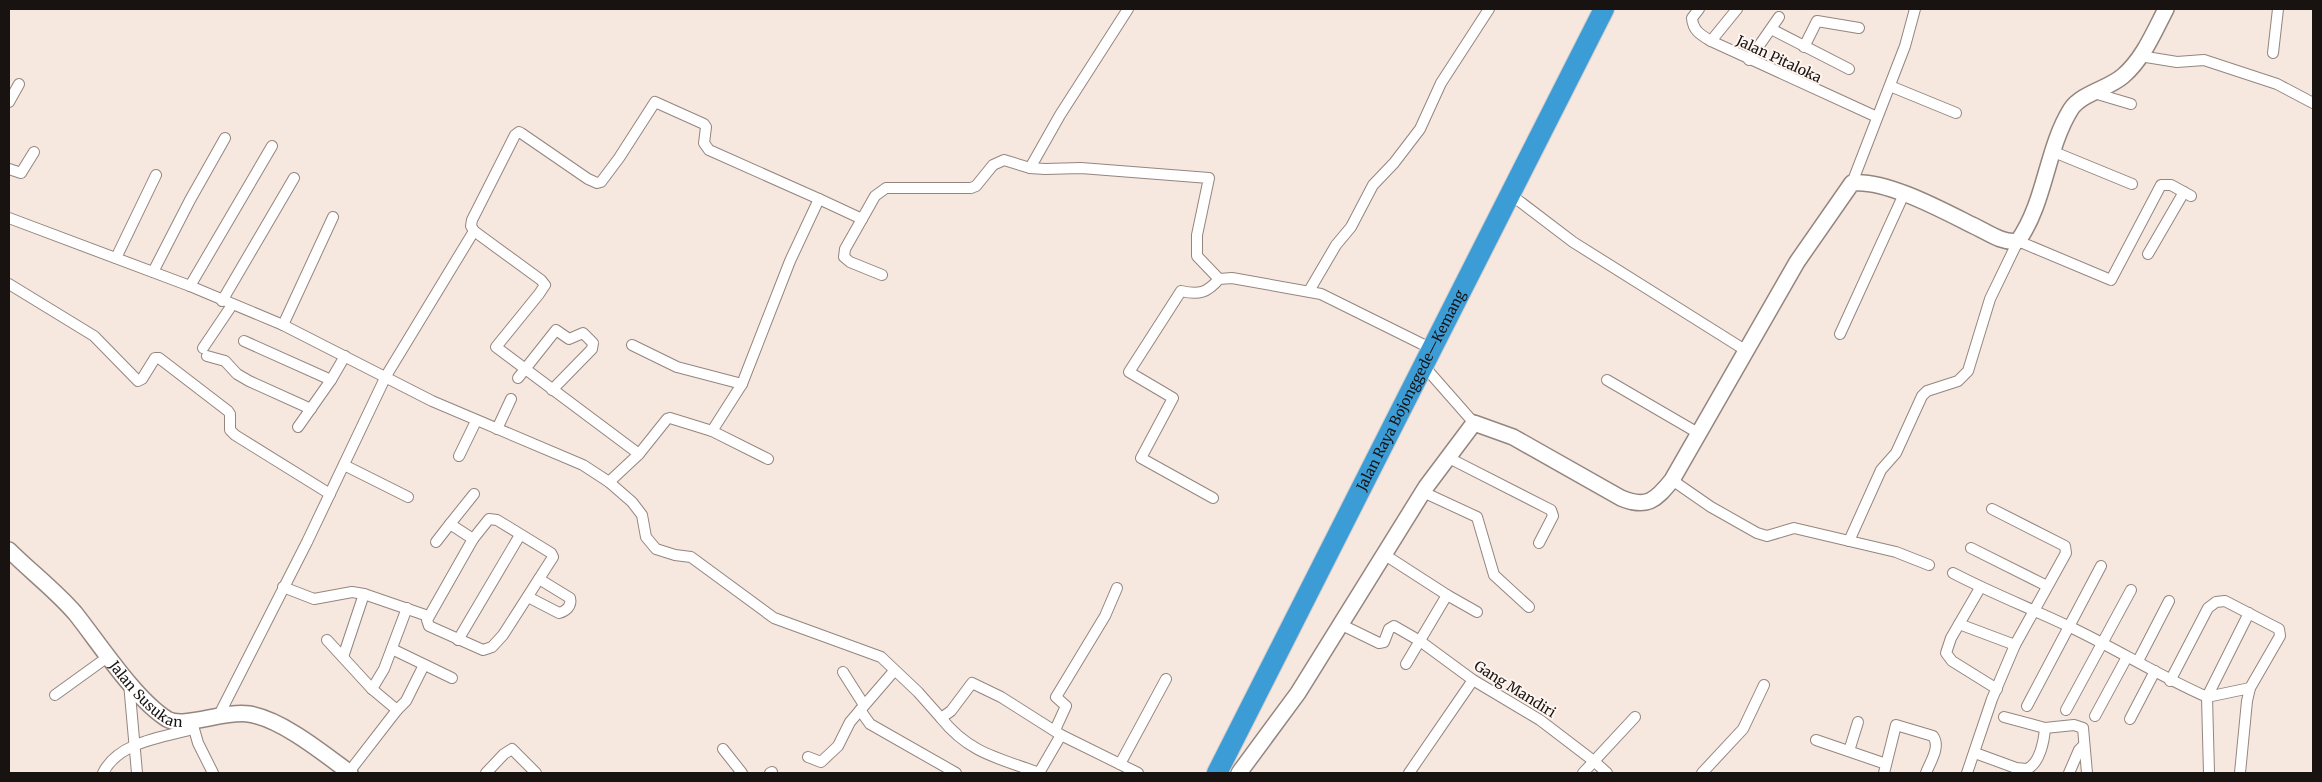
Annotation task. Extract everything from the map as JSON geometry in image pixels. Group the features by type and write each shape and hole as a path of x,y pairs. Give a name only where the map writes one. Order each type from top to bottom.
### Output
{"highway":[{"name":"Jalan Raya Bojonggede—Kemang","path":"1217,773 1604,9"}],"street":[{"path":"1030,168 1060,115 1128,9"},
{"path":"1309,291 1336,245 1351,227 1373,185 1394,163 1420,128 1442,83 1489,9"},
{"name":"Jalan Pitaloka","path":"1699,9 1692,18 1693,25 1698,33 1711,41 1877,117"},
{"path":"1711,41 1737,9"},
{"path":"882,275 850,262 844,257 845,248 875,196 886,188 967,189 976,186 993,165 1004,160 1030,168 1081,168 1209,178 1196,235 1197,256 1219,279 1245,279 1309,291 1336,301 1428,357 1474,423 1514,437 1632,503 1642,504 1650,502 1672,480 1797,262 1852,182 1905,46 1916,9"},
{"path":"1849,541 1881,470 1896,453 1922,396 1927,390 1958,381 1968,371 1990,299 2037,203 2054,152 2071,110 2075,104 2123,76 2140,56 2165,9"},
{"path":"2273,53 2278,9"},
{"path":"1749,60 1779,17"},
{"path":"1804,47 1817,21 1859,28"},
{"path":"1771,29 1849,69"},
{"path":"2140,56 2177,62 2204,60 2277,84 2313,103"},
{"path":"9,102 19,84"},
{"path":"1890,86 1956,113"},
{"path":"2093,93 2131,104"},
{"path":"639,454 552,390 522,374 496,347 543,290 544,283 474,231 471,226 472,220 517,133 522,133 588,179 598,183 619,158 655,102 704,124 706,128 704,144 710,150 862,218"},
{"path":"153,272 225,138"},
{"path":"190,286 272,146"},
{"path":"9,170 21,173 34,152"},
{"path":"2054,152 2132,184"},
{"path":"116,258 156,175"},
{"path":"294,178 227,303 205,352 225,361 237,374 249,382 312,408"},
{"path":"1852,182 1872,183 1904,194 2002,239 2011,242 2018,240 2111,280 2161,185 2171,185 2188,194 2148,254"},
{"path":"1510,194 1573,242 1745,350"},
{"path":"1840,334 1904,194"},
{"path":"712,431 742,384 790,261 819,199"},
{"path":"283,325 333,217"},
{"path":"9,218 190,286 283,325 432,401 476,421 552,450 583,465 609,482 632,502 642,516 646,537 656,549 675,555 691,557 774,618 871,652 888,662 894,671 918,692 963,741 975,750 1039,773 1058,733 1066,707 1056,697 1106,616 1117,588"},
{"path":"219,715 330,494 386,376 474,231"},
{"path":"1213,498 1141,458 1173,398 1129,372 1181,291 1197,293 1209,291 1219,279"},
{"path":"9,284 94,336 138,381 142,379 155,358 159,358 228,411 230,414 230,430 235,435 330,494"},
{"path":"522,374 556,330 570,339 583,333 593,344 592,349 552,390"},
{"path":"244,341 332,380"},
{"path":"632,345 677,367 742,384"},
{"path":"298,427 332,380 345,356"},
{"path":"1607,380 1698,433"},
{"path":"497,429 511,399"},
{"path":"609,482 639,454 667,419 676,418 712,431 768,459"},
{"path":"459,456 476,421"},
{"path":"1239,773 1277,723 1342,625 1423,492 1474,423"},
{"path":"1447,458 1551,510 1553,516 1538,543"},
{"path":"344,465 408,498"},
{"path":"1672,480 1711,507 1757,533 1767,536 1794,528 1896,552 1929,565"},
{"path":"1423,492 1477,517 1494,575 1529,607"},
{"path":"436,542 474,494"},
{"path":"1967,773 1992,699 2014,645 2066,553 2065,546 1992,509"},
{"path":"489,519 497,520 520,536 553,555 528,597 492,647 483,650 429,626 428,616 472,539 489,519"},
{"path":"450,524 472,539"},
{"path":"458,640 520,536"},
{"path":"1971,548 2047,586"},
{"name":"Jalan Susukan","path":"9,550 74,612 129,682 154,708 168,719 193,725 219,715 247,714 271,722 320,751 350,773"},
{"path":"1385,555 1477,612"},
{"path":"2027,706 2101,566"},
{"path":"1954,573 1980,588 2068,626 2138,661 2170,681 2207,697 2250,688"},
{"path":"528,597 559,613 564,612 570,606 570,598 539,579"},
{"path":"283,587 314,599 352,592 364,594 428,616"},
{"path":"1980,588 1959,624 1946,653 1997,689"},
{"path":"2066,710 2131,590"},
{"path":"343,657 364,594"},
{"path":"1406,664 1447,595"},
{"path":"2138,661 2169,601"},
{"path":"2170,681 2212,604 2225,601 2279,628 2280,636 2250,688 2240,773"},
{"path":"372,689 384,669 407,608"},
{"path":"2208,773 2207,697 2250,613"},
{"path":"1959,624 2014,645"},
{"name":"Gang Mandiri","path":"1342,625 1379,643 1384,642 1389,630 1394,626 1420,641 1473,680 1540,720 1596,762 1607,773"},
{"path":"327,640 372,689 397,710"},
{"path":"392,649 452,678"},
{"path":"55,695 109,656"},
{"path":"2094,716 2127,656"},
{"path":"350,773 397,710 406,701 424,665"},
{"path":"808,758 821,762 838,746 850,722 894,671"},
{"path":"2130,719 2155,671"},
{"path":"843,672 870,724 956,773"},
{"path":"1120,764 1166,679"},
{"path":"1409,773 1473,680"},
{"path":"129,682 136,744 137,773"},
{"path":"941,718 951,710 972,683 1001,698 1058,733 1138,773"},
{"path":"1702,773 1744,729 1764,685"},
{"path":"1583,773 1596,762 1635,717"},
{"path":"2004,717 2045,728 2080,726 2085,731 2084,745 2087,773"},
{"path":"1849,752 1858,722"},
{"path":"103,773 115,758 136,744 193,725 198,743 213,773"},
{"path":"1816,740 1849,752 1885,769 1896,725 1933,736 1937,746 1926,773"},
{"path":"1975,753 2016,768 2027,769 2036,759 2045,728"},
{"path":"2069,773 2079,750 2084,745"},
{"path":"486,773 504,754 512,749 536,773"},
{"path":"723,749 742,773"}]}
